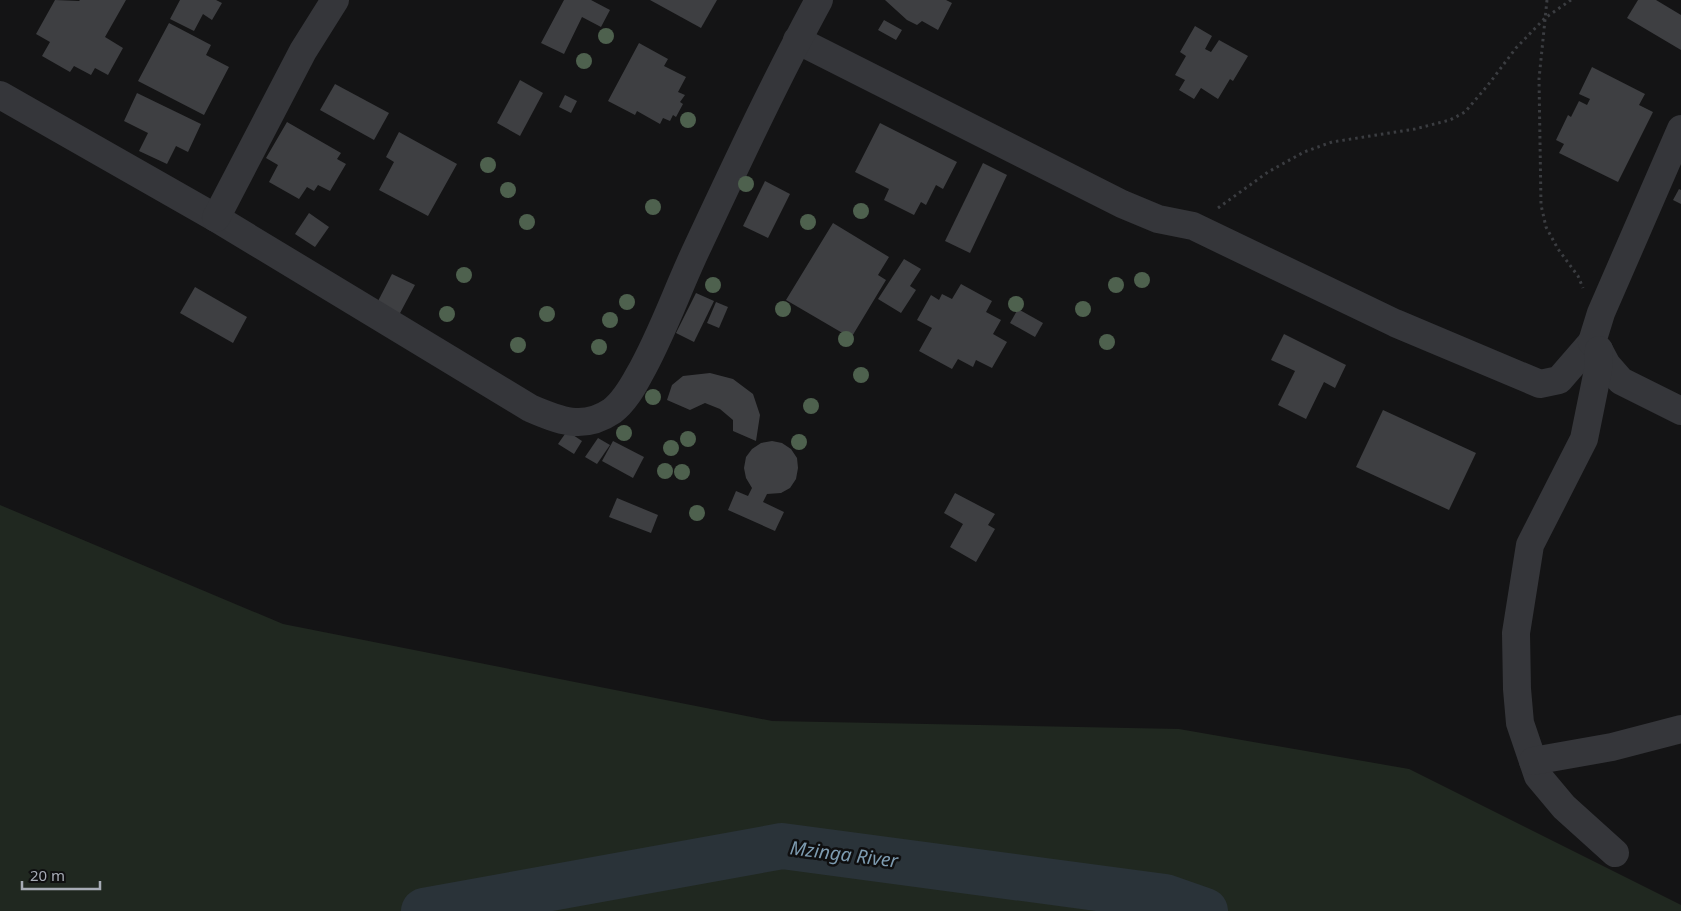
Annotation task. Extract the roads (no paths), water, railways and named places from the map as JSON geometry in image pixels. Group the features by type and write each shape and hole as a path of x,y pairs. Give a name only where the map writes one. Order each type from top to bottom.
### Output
{"street":[{"path":"216,218 303,51 335,0"},
{"path":"0,95 216,218 530,408 558,420 578,423 596,420 612,411 629,392 652,353 696,250 797,40 819,0"},
{"path":"797,40 1122,204 1158,219 1193,226 1395,323 1540,384 1559,380 1595,346"},
{"path":"1615,853 1564,807 1538,776 1520,723 1516,633 1530,545 1584,439 1598,370 1595,346 1601,312 1681,129"},
{"path":"1595,346 1607,365 1621,381 1681,411"},
{"path":"1533,761 1612,747 1681,729"}],"waterway":[{"name":"Mzinga River","path":"424,911 782,846 1165,897 1205,911"}]}
